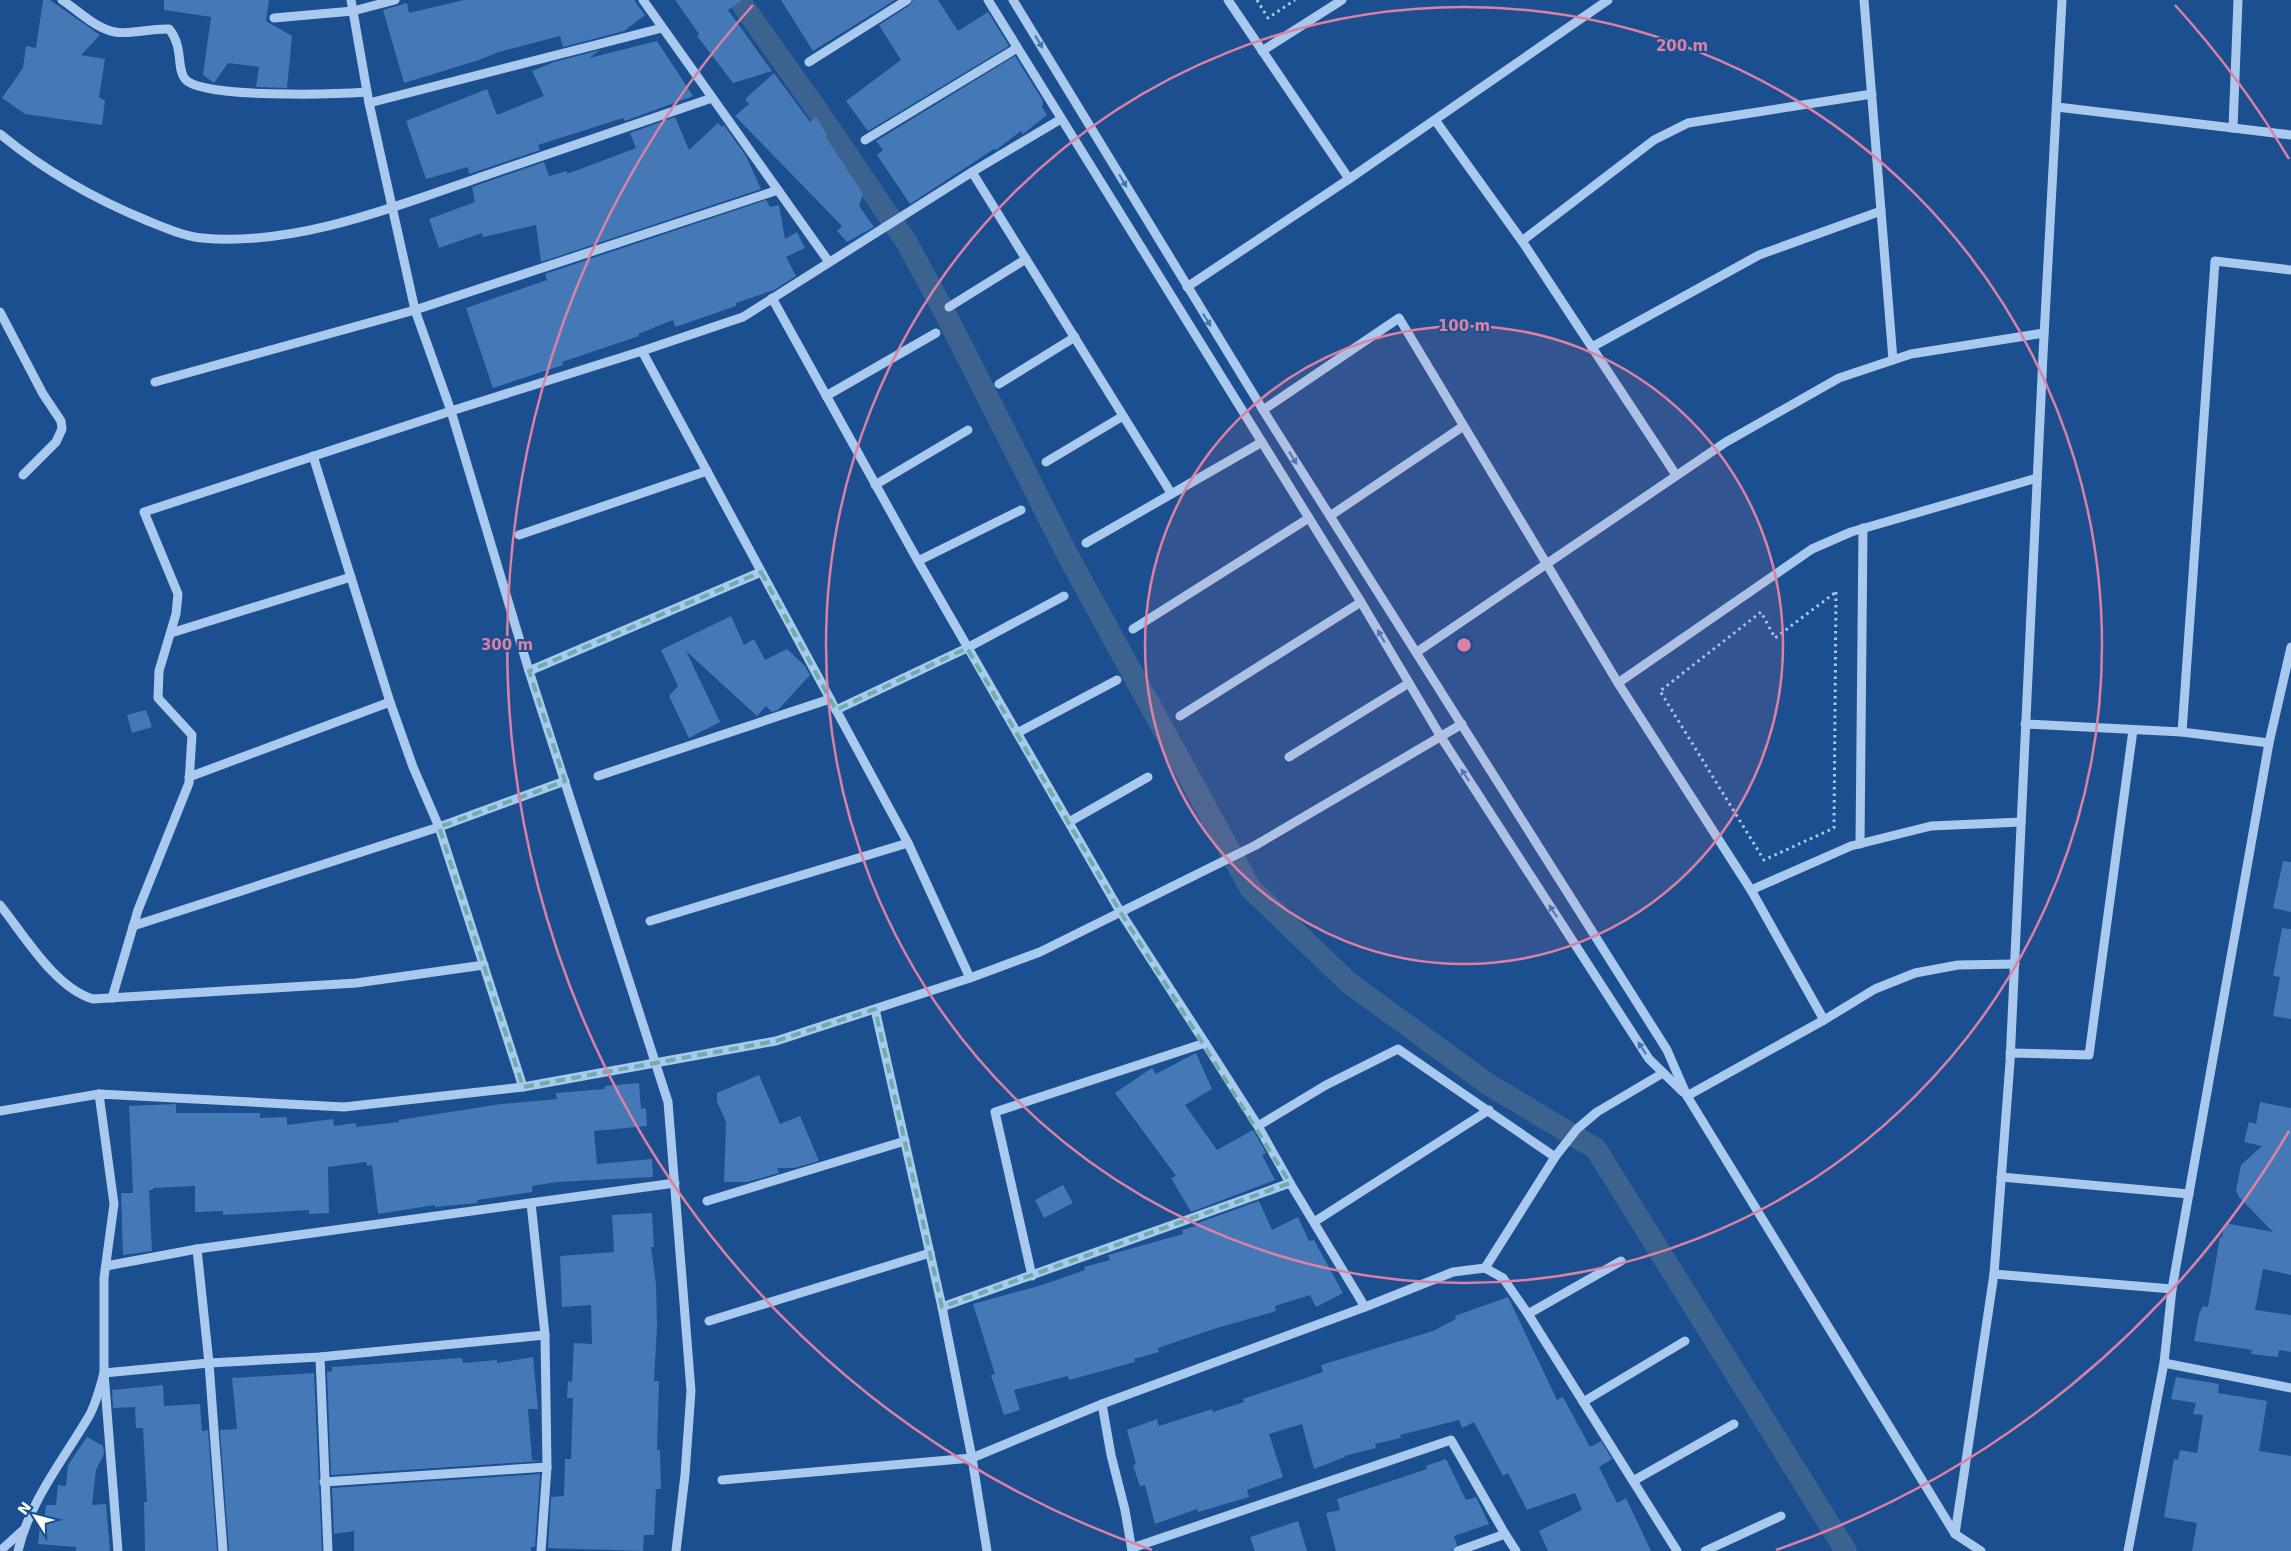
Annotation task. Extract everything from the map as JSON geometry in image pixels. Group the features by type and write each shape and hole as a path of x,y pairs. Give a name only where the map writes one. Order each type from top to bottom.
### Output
{"street":[{"path":"62,0 100,27 116,32 156,28 169,29 178,39 183,78 191,84 206,88 281,94 367,92"},
{"path":"351,0 369,103 415,310 451,411 529,671 668,1102 691,1391 685,1475 676,1551"},
{"path":"274,18 353,11 396,0"},
{"path":"643,0 829,262"},
{"path":"809,62 907,0"},
{"path":"988,0 1361,602 1441,737 1649,1059 1687,1096"},
{"path":"1014,0 1263,410 1667,1050 1687,1096 1955,1534 1981,1551"},
{"path":"1228,0 1349,179"},
{"path":"1262,51 1342,0"},
{"path":"1187,287 1349,179 1608,0"},
{"path":"1864,0 1892,360"},
{"path":"1955,1534 1994,1274 2010,1053 2044,333 2062,0"},
{"path":"2233,128 2238,0"},
{"path":"369,103 662,28"},
{"path":"866,140 1017,48"},
{"path":"1522,241 1654,140 1688,123 1872,94"},
{"path":"0,134 28,157 64,181 125,212 168,229 201,238 255,238 306,230 392,208 712,98"},
{"path":"2056,107 2291,135"},
{"path":"112,998 133,926 190,777 192,734 158,698 159,671 176,614 178,594 144,512 743,317 901,216 1061,119"},
{"path":"1435,120 1522,241 1676,475"},
{"path":"972,172 1172,493"},
{"path":"155,382 415,310 778,190"},
{"path":"1592,347 1759,255 1881,211"},
{"path":"949,307 1026,259"},
{"path":"2182,732 2215,261 2291,270"},
{"path":"772,298 918,562 1121,913 1258,1126 1365,1307"},
{"path":"0,312 43,394 61,421 62,429 56,442 22,475"},
{"path":"1263,410 1399,318 1462,427 1618,683 1751,890 1824,1020"},
{"path":"1417,652 1726,442 1839,378 1911,354 2044,333"},
{"path":"826,396 936,334"},
{"path":"999,384 1075,337"},
{"path":"642,351 908,843 970,978"},
{"path":"1046,462 1124,416"},
{"path":"1330,516 1462,427"},
{"path":"876,486 968,430"},
{"path":"1086,543 1262,442"},
{"path":"313,456 390,702 413,767 439,827 523,1087"},
{"path":"519,535 707,471"},
{"path":"1618,683 1812,549 1863,528 2037,478"},
{"path":"918,562 1021,510"},
{"path":"1133,629 1309,518"},
{"path":"1860,844 1863,528"},
{"path":"529,671 761,572"},
{"path":"171,633 350,577"},
{"path":"836,710 967,648 1064,596"},
{"path":"1180,716 1361,602"},
{"path":"2128,1551 2164,1364 2172,1289 2270,743 2291,647"},
{"path":"1017,734 1117,680"},
{"path":"1289,757 1409,684"},
{"path":"598,776 830,699"},
{"path":"190,777 390,702"},
{"path":"0,1111 99,1094 344,1107 523,1087 776,1041 970,978 1040,952 1256,845 1462,724"},
{"path":"2025,724 2182,732 2270,743"},
{"path":"2010,1053 2089,1055 2133,730"},
{"path":"1069,822 1148,777"},
{"path":"133,926 439,827 565,781"},
{"path":"1751,890 1860,844 1931,826 2021,822"},
{"path":"650,921 908,843"},
{"path":"0,904 65,984 79,995 93,999 356,983 484,966"},
{"path":"1687,1096 1876,989 1915,973 1958,966 2015,964"},
{"path":"875,1009 942,1307 972,1458 987,1551"},
{"path":"1032,1276 996,1112 1204,1043"},
{"path":"1258,1126 1326,1085 1398,1049 1489,1110 1558,1153"},
{"path":"1485,1268 1558,1153 1577,1128 1597,1112 1663,1073"},
{"path":"99,1094 114,1204 106,1266 104,1373 118,1551"},
{"path":"1314,1222 1489,1110"},
{"path":"707,1201 905,1141"},
{"path":"2001,1178 2189,1194"},
{"path":"942,1307 1290,1183"},
{"path":"106,1266 196,1249 675,1184"},
{"path":"531,1203 545,1335 547,1467 541,1551"},
{"path":"196,1249 209,1363 223,1551"},
{"path":"709,1320 930,1253"},
{"path":"1528,1314 1621,1262"},
{"path":"722,1480 972,1458 1102,1404 1365,1307 1453,1272 1485,1268 1502,1278 1528,1314 1677,1551"},
{"path":"1994,1274 2172,1289"},
{"path":"104,1373 209,1363 320,1357 545,1335"},
{"path":"1583,1402 1685,1340"},
{"path":"320,1357 328,1551"},
{"path":"2164,1364 2291,1388"},
{"path":"18,1551 22,1531 66,1450 90,1414 104,1373"},
{"path":"1102,1404 1110,1455 1125,1510 1132,1550 1451,1440 1516,1551"},
{"path":"1633,1482 1734,1424"},
{"path":"324,1482 547,1467"},
{"path":"1705,1551 1781,1516"},
{"path":"0,1551 22,1531"},
{"path":"1458,1551 1505,1534"}],"path":[{"path":"1257,0 1268,18 1295,0"},
{"path":"1836,592 1834,828 1764,860 1660,691 1761,612 1775,638 1836,592"}],"highlighted area":[{"path":"761,572 836,710 967,648 1121,913 1290,1183 942,1307 875,1009 776,1041 523,1087 439,827 565,781 529,671"}],"building":[{"path":"43,0 50,0 100,35 81,55 105,59 99,97 105,101 102,125 25,114 2,98 23,68 26,46 36,48"},
{"path":"164,0 269,0 266,21 292,36 287,88 256,87 259,67 228,63 214,83 203,75 211,17 164,10"},
{"path":"464,0 634,0 645,15 624,31 563,47 560,36 499,52 404,83 383,10 407,3 409,13"},
{"path":"675,0 742,0 728,10 772,71 733,83 697,36 699,34"},
{"path":"781,0 895,0 813,51"},
{"path":"913,0 938,0 958,31 988,12 1009,46 868,131 846,101 901,60 879,25 910,5"},
{"path":"657,41 693,96 625,121 623,118 538,145 540,150 469,174 468,167 426,179 406,121 487,89 497,115 544,96 532,71 554,62 600,50 589,58"},
{"path":"1015,56 1043,101 1042,107 1047,115 1023,134 1021,131 996,150 994,149 910,204 877,155 883,150 876,141"},
{"path":"774,73 810,122 816,116 827,135 826,137 863,194 859,206 874,227 847,242 837,231 842,226 735,116 749,104 745,99"},
{"path":"675,117 689,150 718,123 722,127 724,125 746,156 761,189 541,262 536,225 483,237 482,233 439,248 429,219 475,202 472,187 544,162 549,176 567,171 567,174 636,148 630,133"},
{"path":"766,200 770,207 779,205 785,239 797,232 805,248 786,257 796,276 774,290 736,303 736,306 675,327 673,320 638,334 639,336 562,362 563,365 493,388 466,308 547,280 545,274"},
{"path":"731,616 744,645 754,639 765,660 787,649 805,666 810,675 778,710 772,712 766,706 757,716 686,651 720,722 689,738 669,696 678,686 661,650"},
{"path":"146,710 152,727 132,733 127,715"},
{"path":"2283,861 2291,862 2291,912 2273,908"},
{"path":"2282,928 2291,929 2291,1019 2273,1016 2280,977 2273,976"},
{"path":"1196,1053 1212,1089 1185,1105 1217,1150 1253,1130 1266,1153 1262,1155 1275,1180 1191,1212 1171,1178 1176,1176 1115,1093 1152,1068 1156,1074"},
{"path":"759,1075 780,1124 800,1116 819,1161 794,1168 777,1168 779,1173 747,1182 724,1182 726,1122 717,1102 717,1093"},
{"path":"639,1083 641,1109 646,1108 647,1126 594,1131 597,1164 652,1159 653,1177 557,1182 532,1186 532,1192 477,1200 478,1203 435,1207 435,1205 378,1214 372,1165 367,1166 366,1162 328,1167 329,1213 309,1214 309,1210 223,1215 223,1211 195,1212 195,1186 153,1188 153,1190 149,1190 152,1251 123,1255 121,1193 133,1193 129,1106 176,1104 176,1113 260,1113 260,1118 287,1117 287,1125 333,1119 334,1126 356,1123 356,1127 399,1122 399,1120 501,1104 557,1099 556,1093 605,1089 605,1086"},
{"path":"2260,1102 2291,1108 2291,1275 2263,1269 2255,1310 2291,1315 2291,1352 2279,1350 2278,1357 2251,1354 2252,1350 2194,1341 2199,1314 2203,1306 2208,1307 2220,1237 2222,1237 2225,1223 2273,1232 2239,1197 2236,1190 2241,1165 2262,1146 2244,1142 2249,1122 2256,1124"},
{"path":"1063,1185 1073,1203 1044,1218 1035,1200"},
{"path":"1259,1201 1272,1230 1298,1217 1309,1241 1314,1240 1343,1293 1316,1307 1310,1295 1275,1306 1276,1311 1158,1348 1159,1352 1134,1359 1135,1362 1069,1380 1068,1376 1014,1390 1020,1410 1004,1415 991,1375 995,1374 973,1304 1042,1285 1085,1270 1084,1267 1110,1260 1108,1255 1183,1234 1182,1230 1199,1225 1198,1223"},
{"path":"652,1213 654,1247 651,1247 656,1284 657,1327 654,1381 659,1381 657,1450 660,1450 661,1489 656,1489 654,1535 644,1535 643,1551 548,1548 551,1497 564,1496 565,1459 571,1459 573,1398 567,1398 568,1381 572,1382 574,1343 592,1344 591,1305 562,1307 560,1256 614,1252 612,1215"},
{"path":"1508,1297 1557,1400 1563,1397 1590,1447 1601,1441 1612,1459 1599,1467 1617,1503 1626,1498 1651,1551 1548,1551 1539,1531 1582,1510 1575,1493 1527,1510 1508,1473 1503,1476 1474,1422 1462,1428 1459,1420 1400,1435 1401,1438 1375,1444 1376,1448 1344,1456 1314,1469 1302,1424 1269,1434 1283,1477 1247,1490 1249,1497 1198,1512 1197,1509 1155,1524 1145,1485 1140,1486 1133,1465 1136,1464 1127,1430 1157,1419 1159,1426 1212,1409 1213,1412 1244,1402 1243,1399 1323,1372 1321,1365 1433,1331 1456,1319 1455,1316"},
{"path":"533,1357 538,1409 528,1409 532,1460 541,1461 331,1475 327,1372 332,1371 332,1367 462,1358 463,1363 497,1360 497,1363"},
{"path":"314,1373 322,1551 229,1551 220,1430 237,1429 232,1378"},
{"path":"2176,1377 2219,1384 2218,1393 2267,1401 2259,1451 2291,1456 2291,1551 2192,1551 2197,1523 2164,1517 2174,1459 2178,1460 2180,1450 2197,1453 2203,1415 2193,1414 2196,1403 2171,1399"},
{"path":"163,1385 164,1406 200,1404 202,1431 208,1430 217,1551 145,1551 144,1502 147,1502 143,1428 136,1428 135,1407 113,1408 112,1390"},
{"path":"87,1437 103,1446 104,1454 96,1470 92,1505 106,1504 110,1551 76,1551 76,1547 38,1544 40,1525 44,1525 46,1505 56,1505 58,1485 66,1486 68,1465"},
{"path":"1446,1459 1466,1500 1476,1497 1489,1524 1454,1536 1457,1545 1452,1551 1336,1551 1326,1513 1340,1510 1337,1499 1427,1469 1426,1466"},
{"path":"540,1474 535,1547 531,1547 531,1551 354,1551 354,1531 334,1534 332,1488"},
{"path":"1298,1521 1307,1551 1255,1551 1250,1537"}],"waterway":[{"path":"739,0 815,107 907,243 944,311 1067,554 1250,888 1349,983 1488,1084 1596,1149 1846,1551"}]}
